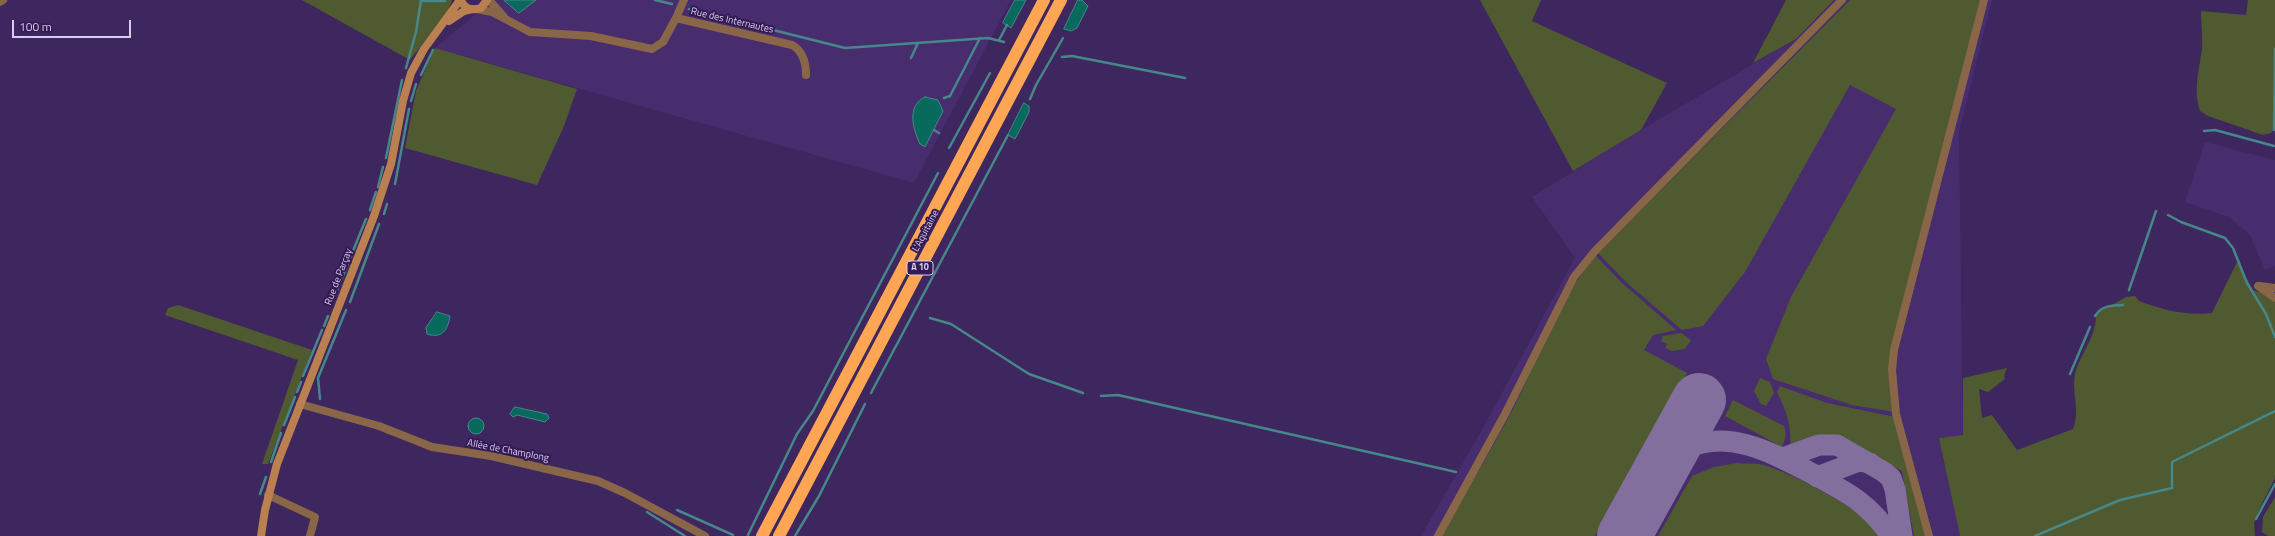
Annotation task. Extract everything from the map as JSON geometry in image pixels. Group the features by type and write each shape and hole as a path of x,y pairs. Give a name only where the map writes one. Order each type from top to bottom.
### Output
{"highway":[{"name":"L'Aquitaine","path":"762,536 1044,0"},
{"name":"L'Aquitaine","path":"779,536 1061,0"}],"street":[{"path":"460,0 465,6 475,9"},
{"name":"Rue de Parçay","path":"261,536 268,495 277,464 374,216 391,164 402,101 411,73 424,49 440,30 460,0"},
{"name":"Rue de Parçay","path":"440,30 459,14 484,5 488,0"},
{"name":"Rue des Internautes","path":"488,0 511,23"},
{"path":"676,18 684,0"},
{"path":"1438,536 1504,416 1574,277 1595,251 1842,0"},
{"path":"1929,536 1921,498 1896,414 1892,370 1984,0"},
{"name":"Rue des Internautes","path":"475,9 492,12 530,32 591,36 652,49 664,42 676,18 792,45 802,55 806,65 806,75"},
{"path":"2275,288 2258,286 2275,298"},
{"name":"Allée de Champlong","path":"300,404 379,426 432,447 491,456 598,481 625,493 705,536"},
{"path":"268,495 315,517 310,536"}],"shaded area":[{"path":"302,0 452,0 448,11 410,60"},
{"path":"493,0 1011,0 914,183 435,48"},
{"path":"504,0 536,0 519,13"},
{"path":"1015,0 1026,0 1011,28 1003,23"},
{"path":"1078,0 1082,0 1088,6 1077,28 1071,31 1064,29"},
{"path":"1480,0 1541,0 1532,21 1667,83 1641,130 1573,171"},
{"path":"1786,0 1834,0 1796,39 1753,63"},
{"path":"1834,0 1992,0 1959,132 1963,435 1939,438 1960,536 1421,536 1483,428 1575,258 1532,197 1641,130 1796,39"},
{"path":"1850,0 1984,0 1895,350 1894,412 1852,405 1773,379 1766,359 1791,297 1896,109 1850,85 1745,272 1703,326 1682,330 1627,283 1598,253"},
{"path":"2248,0 2275,0 2275,127 2271,133 2263,135 2208,116 2200,111 2197,96 2197,80 2202,49 2201,11 2246,15"},
{"path":"435,48 577,89 564,126 537,185 405,148 416,91"},
{"path":"925,97 938,100 943,111 925,147 920,144 917,138 913,125 913,112 919,101"},
{"path":"1024,103 1029,106 1029,112 1015,139 1008,135"},
{"path":"2205,142 2275,160 2275,266 2265,270 2250,235 2229,217 2185,202"},
{"path":"1596,256 1621,282 1676,330 1653,335 1644,350 1687,373 1595,536 1440,536 1508,418 1562,306 1584,271"},
{"path":"2237,262 2253,290 2262,293 2275,302 2275,478 2254,523 2255,536 1960,536 1939,438 1963,435 1963,378 2007,368 2004,376 2005,379 1988,392 1979,389 1982,418 1992,415 2017,450 2073,429 2076,414 2074,377 2092,337 2096,314 2126,297 2135,296 2139,301 2166,310 2193,314 2212,313"},
{"path":"178,305 312,350 268,464 262,464 298,360 165,315 168,308"},
{"path":"437,312 450,316 448,325 440,334 427,334 426,328"},
{"path":"1681,333 1691,340 1685,349 1672,351 1665,348 1667,344 1661,341 1663,336"},
{"path":"1760,378 1770,382 1774,393 1766,406 1761,404 1754,391"},
{"path":"1780,386 1827,403 1895,417 1926,536 1914,536 1902,471 1839,437 1794,449 1790,447 1788,418 1777,392"},
{"path":"1733,400 1784,426 1785,437 1782,447 1725,416"},
{"path":"515,407 547,414 549,418 545,422 517,415 513,417 510,414"},
{"path":"473,418 479,418 484,423 482,432 479,434 473,434 468,429 468,423"},
{"path":"1737,463 1764,465 1792,476 1828,494 1860,515 1880,536 1658,536 1692,476 1714,467"},
{"path":"2275,497 2275,536 2268,536 2262,532 2263,517"}],"waterway":[{"path":"406,68 416,32 421,0"},
{"path":"655,0 672,4"},
{"path":"421,1 445,1"},
{"path":"689,9 845,48 988,38 1004,42"},
{"path":"999,40 1007,25"},
{"path":"944,98 950,96 980,38"},
{"path":"1030,99 1036,85 1063,38"},
{"path":"911,58 918,43"},
{"path":"2274,130 2275,49"},
{"path":"421,75 433,50"},
{"path":"1062,57 1072,56 1185,78"},
{"path":"949,148 990,73"},
{"path":"386,158 402,80"},
{"path":"411,101 416,84"},
{"path":"395,184 409,109"},
{"path":"934,130 939,133"},
{"path":"2204,131 2215,130 2274,146"},
{"path":"871,393 1008,135"},
{"path":"378,187 383,167"},
{"path":"748,535 797,434 813,411 938,173"},
{"path":"370,210 376,192"},
{"path":"384,214 387,204"},
{"path":"2129,290 2156,211"},
{"path":"2168,215 2181,222 2225,238 2233,248 2247,283 2266,314 2275,337"},
{"path":"331,305 366,219"},
{"path":"350,302 379,224"},
{"path":"2095,316 2104,308 2123,305"},
{"path":"320,399 318,378 346,310"},
{"path":"324,326 328,316"},
{"path":"930,318 951,324 1029,374 1083,393"},
{"path":"2070,374 2090,327"},
{"path":"303,376 322,330"},
{"path":"297,392 301,382"},
{"path":"1101,396 1118,395 1456,472"},
{"path":"284,425 295,397"},
{"path":"795,536 819,496 865,404"},
{"path":"2035,536 2120,500 2172,488 2172,462 2275,411"},
{"path":"271,462 281,433"},
{"path":"260,494 266,477"},
{"path":"2256,519 2275,484"},
{"path":"677,510 733,535"},
{"path":"647,512 685,536"}],"taxiway":[{"path":"1663,466 1685,449 1701,443 1718,441 1734,442 1750,446 1781,458 1846,492 1874,514 1891,536"},
{"path":"1783,458 1819,445 1837,445 1884,472 1891,478 1895,489 1902,536"},
{"path":"1817,477 1859,461 1870,463"}],"runway":[{"path":"1624,536 1699,400"}]}
